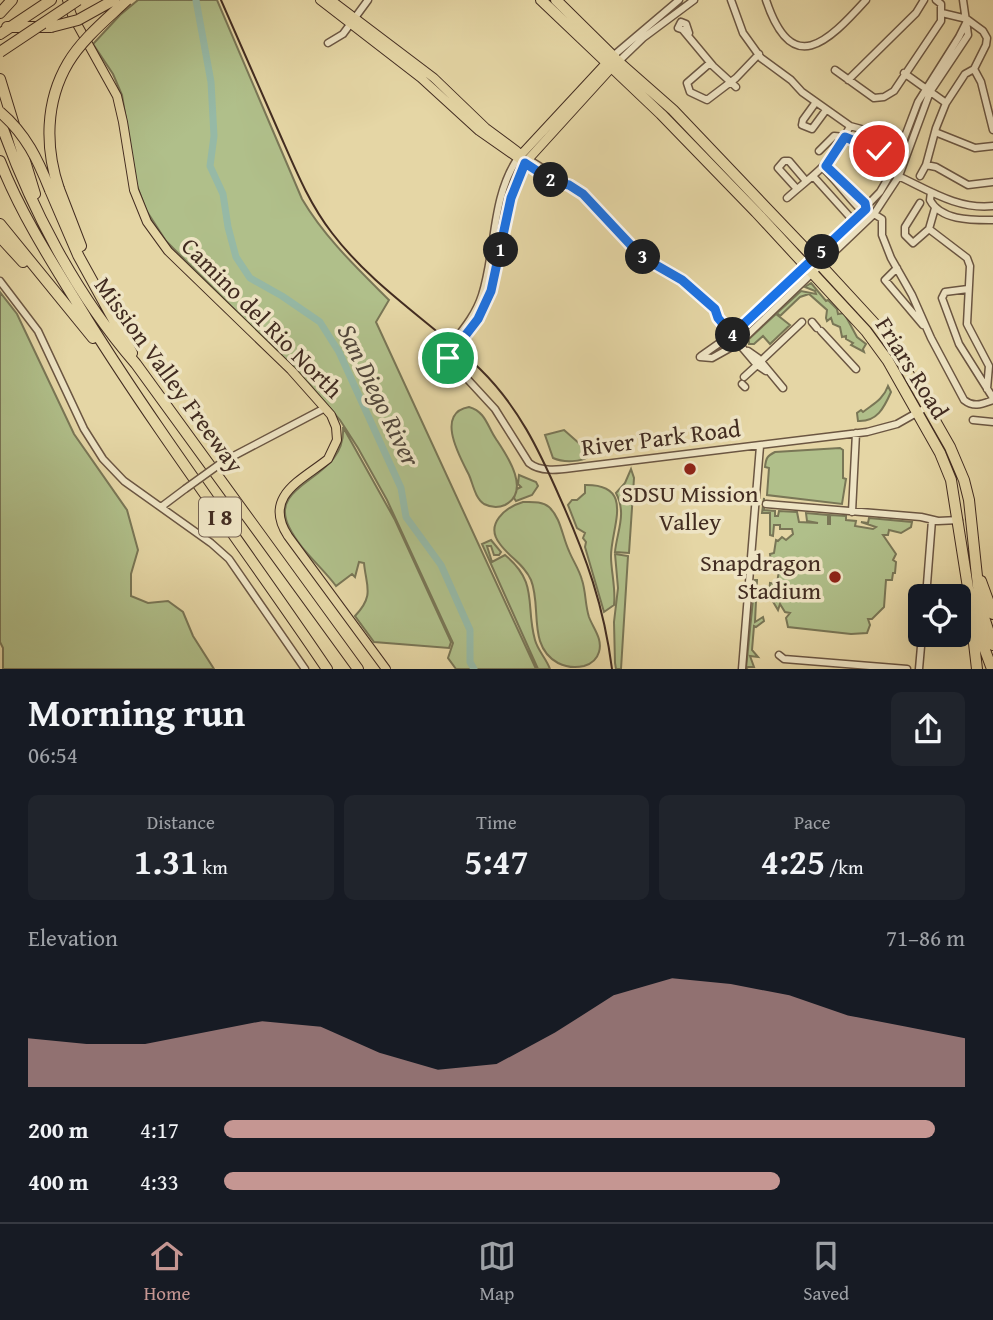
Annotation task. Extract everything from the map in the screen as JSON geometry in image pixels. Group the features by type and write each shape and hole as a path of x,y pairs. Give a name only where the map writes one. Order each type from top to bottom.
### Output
{"highway":[{"path":"0,13 12,0"},
{"path":"0,34 51,0"},
{"path":"0,52 78,0"},
{"path":"0,26 37,29 63,25 90,15 114,0"},
{"path":"55,190 49,146 50,113 57,87 69,62 93,33 127,0"},
{"name":"Friars Road","path":"541,0 612,62 673,110 819,262 875,324 897,354 947,468 954,491 968,584"},
{"name":"Friars Road","path":"556,0 866,331 950,447 969,500 980,605 993,645"},
{"path":"0,79 36,205"},
{"path":"0,112 29,144 55,190 78,254 129,346 136,364"},
{"name":"Mission Valley Freeway","path":"0,121 16,164 76,281 358,669"},
{"name":"Mission Valley Freeway","path":"0,161 33,232 115,364 327,669"},
{"path":"0,224 115,364"},
{"path":"0,237 64,304"},
{"path":"974,556 993,614"},
{"name":"Friars Road","path":"971,602 992,669"},
{"path":"971,615 976,669"}],"main road":[{"name":"Camino del Rio North","path":"67,0 76,22 117,96 134,190 152,230 178,261 286,365 334,421 337,433 328,459 285,493 280,506 280,522 386,669"},
{"path":"320,0 431,81 523,158 612,62"},
{"path":"331,0 353,22"}],"street":[{"path":"328,43 339,38 368,0"},
{"path":"612,62 679,0"},
{"path":"732,0 743,33 759,54 826,110 850,125 887,138 884,148 879,151 845,137 834,136 819,151"},
{"path":"766,0 782,35 806,48 819,44 866,0"},
{"path":"848,80 916,13 924,0"},
{"path":"835,70 874,98 884,97 894,91 941,21 940,4 936,0"},
{"path":"819,262 880,192 891,173 905,132 967,19 963,0"},
{"path":"612,62 691,1"},
{"path":"668,8 710,63 736,87"},
{"path":"920,176 946,103 965,74 974,69 987,38 983,31 967,19 942,13"},
{"path":"710,63 687,83 690,92 707,100 759,54"},
{"path":"974,69 981,82 993,130"},
{"path":"904,73 946,103"},
{"path":"809,270 739,343 712,358 700,357 732,335 874,215 899,176 928,91"},
{"path":"816,102 802,125 812,129 826,110"},
{"path":"786,198 825,167 850,125"},
{"path":"905,132 911,131 914,134"},
{"path":"935,132 975,148 993,146"},
{"path":"864,145 859,157 867,163 876,150"},
{"path":"523,158 554,182 569,185"},
{"path":"523,158 583,194 642,257 688,285 715,309 718,318 757,365 783,388"},
{"path":"448,358 447,350 477,310 501,199 510,174 523,158"},
{"path":"448,358 482,313 494,283 511,198 523,158"},
{"path":"797,189 778,168 785,161 789,161 810,178 849,216"},
{"path":"926,164 968,185 993,182"},
{"path":"825,167 865,203 866,209 883,222 884,240 964,400 970,405 978,405 993,399 959,344 942,298 945,292 968,289"},
{"path":"891,173 965,206 993,206"},
{"path":"931,192 930,200 935,208 964,219 993,220"},
{"path":"920,203 905,227 909,242 913,243 929,229 935,208"},
{"path":"929,229 967,258 970,265 967,324 989,366 987,388"},
{"path":"897,268 885,280 929,332"},
{"path":"0,281 38,331 84,429 103,459 124,481 211,543 229,559 305,669"},
{"path":"763,359 798,324"},
{"path":"816,327 856,369"},
{"path":"463,338 464,328"},
{"name":"River Park Road","path":"448,358 490,403 535,468 565,469 856,433 889,426 922,410"},
{"path":"744,383 756,366"},
{"path":"161,507 224,461 325,408"},
{"path":"973,420 993,422"},
{"path":"852,512 856,433"},
{"path":"741,669 760,446"},
{"path":"766,504 932,520 959,520"},
{"path":"927,584 932,520"},
{"path":"919,669 921,647"},
{"path":"779,655 784,659 907,669"}],"green space":[{"path":"138,0 217,0 302,199 331,240 389,300 376,322 536,669 456,669 448,658 453,643 387,500 340,420 310,385 166,241 146,210 136,183 122,95 113,74 93,44"},
{"path":"811,283 826,301 837,309 838,314 844,313 857,337 866,344 864,352 851,345 853,343 846,339 846,336 842,337 840,327 833,324 831,318 827,321 827,310 809,294 800,297 780,316 777,313 801,291 816,294 805,287"},
{"path":"0,292 17,314 74,434 127,510 138,550 131,574 131,596 148,603 168,601 183,612 193,636 214,669 3,669 3,648 0,642"},
{"path":"776,314 790,325 770,344 763,336 754,344 749,344 749,339"},
{"path":"888,386 891,392 879,413 865,421 858,421 857,413 861,410 863,412 877,401"},
{"path":"469,407 479,412 486,420 514,472 516,491 513,499 505,505 491,506 481,501 456,448 453,418 459,411"},
{"path":"343,427 395,520 451,642 449,648 374,642 355,616 367,596 364,563 359,562 355,577 352,574 336,586 299,543 289,527 285,512 288,500 333,459 341,445"},
{"path":"564,430 589,452 590,456 572,461 553,458 545,435"},
{"path":"843,450 843,478 846,479 842,504 767,495 769,468 765,467 766,459 770,455 775,452"},
{"path":"631,469 634,478 629,553 615,552 621,515 616,493 625,483"},
{"path":"519,475 536,482 538,486 532,495 516,501 514,498 517,489 521,487 518,484"},
{"path":"585,485 601,487 611,492 616,499 611,556 614,605 604,612 585,547 585,533 577,528 568,505 585,493"},
{"name":"Snapdragon Stadium","path":"764,498 764,510 775,511 775,516 778,516 779,511 797,512 799,522 818,523 807,521 806,513 828,515 828,524 830,515 846,516 846,520 856,521 855,526 873,529 876,527 861,522 868,523 869,518 912,522 911,527 901,533 889,530 888,535 883,535 896,554 893,560 896,562 895,573 892,580 886,580 884,607 872,619 868,619 870,625 867,633 851,634 788,627 786,618 790,613 785,612 780,604 778,610 769,595 770,583 775,584 774,591 776,590 780,564 777,570 771,562 770,554 774,553 776,540 782,537 786,540 793,534 792,529 780,529 780,525 774,525 773,536 770,535 770,513 762,513"},
{"path":"523,502 537,502 553,511 581,576 589,617 600,643 597,657 587,665 567,666 548,656 539,636 531,580 496,537 494,530 499,517"},
{"path":"491,540 501,552 494,555 491,546 487,546 492,562 505,555 523,575 529,594 535,640 550,669 538,669 482,544"},
{"path":"615,554 628,556 621,669 616,669 615,663 614,622 618,588"},
{"path":"755,580 755,622 763,617 764,621 754,626 752,650 758,657 750,656 754,667 746,669"}],"waterway":[{"name":"San Diego River","path":"196,0 211,82 214,136 210,166 223,194 236,257 250,278 320,322 339,352 401,488 406,517 441,565 470,630 470,662 474,669"}],"tram line":[{"path":"221,0 296,170 323,221 348,252 384,288 480,369 506,398 526,429 552,480 586,561 599,603 612,669"}],"place":[{"name":"SDSU Mission Valley","path":"690,469"},
{"name":"Snapdragon Stadium","path":"835,577"}],"route":[{"path":"448,358 482,313 491,291 511,198 525,163 554,182 569,185 583,194 642,257 682,280 715,309 718,318 732,335 866,209 865,203 826,166 845,137 879,151"}]}
